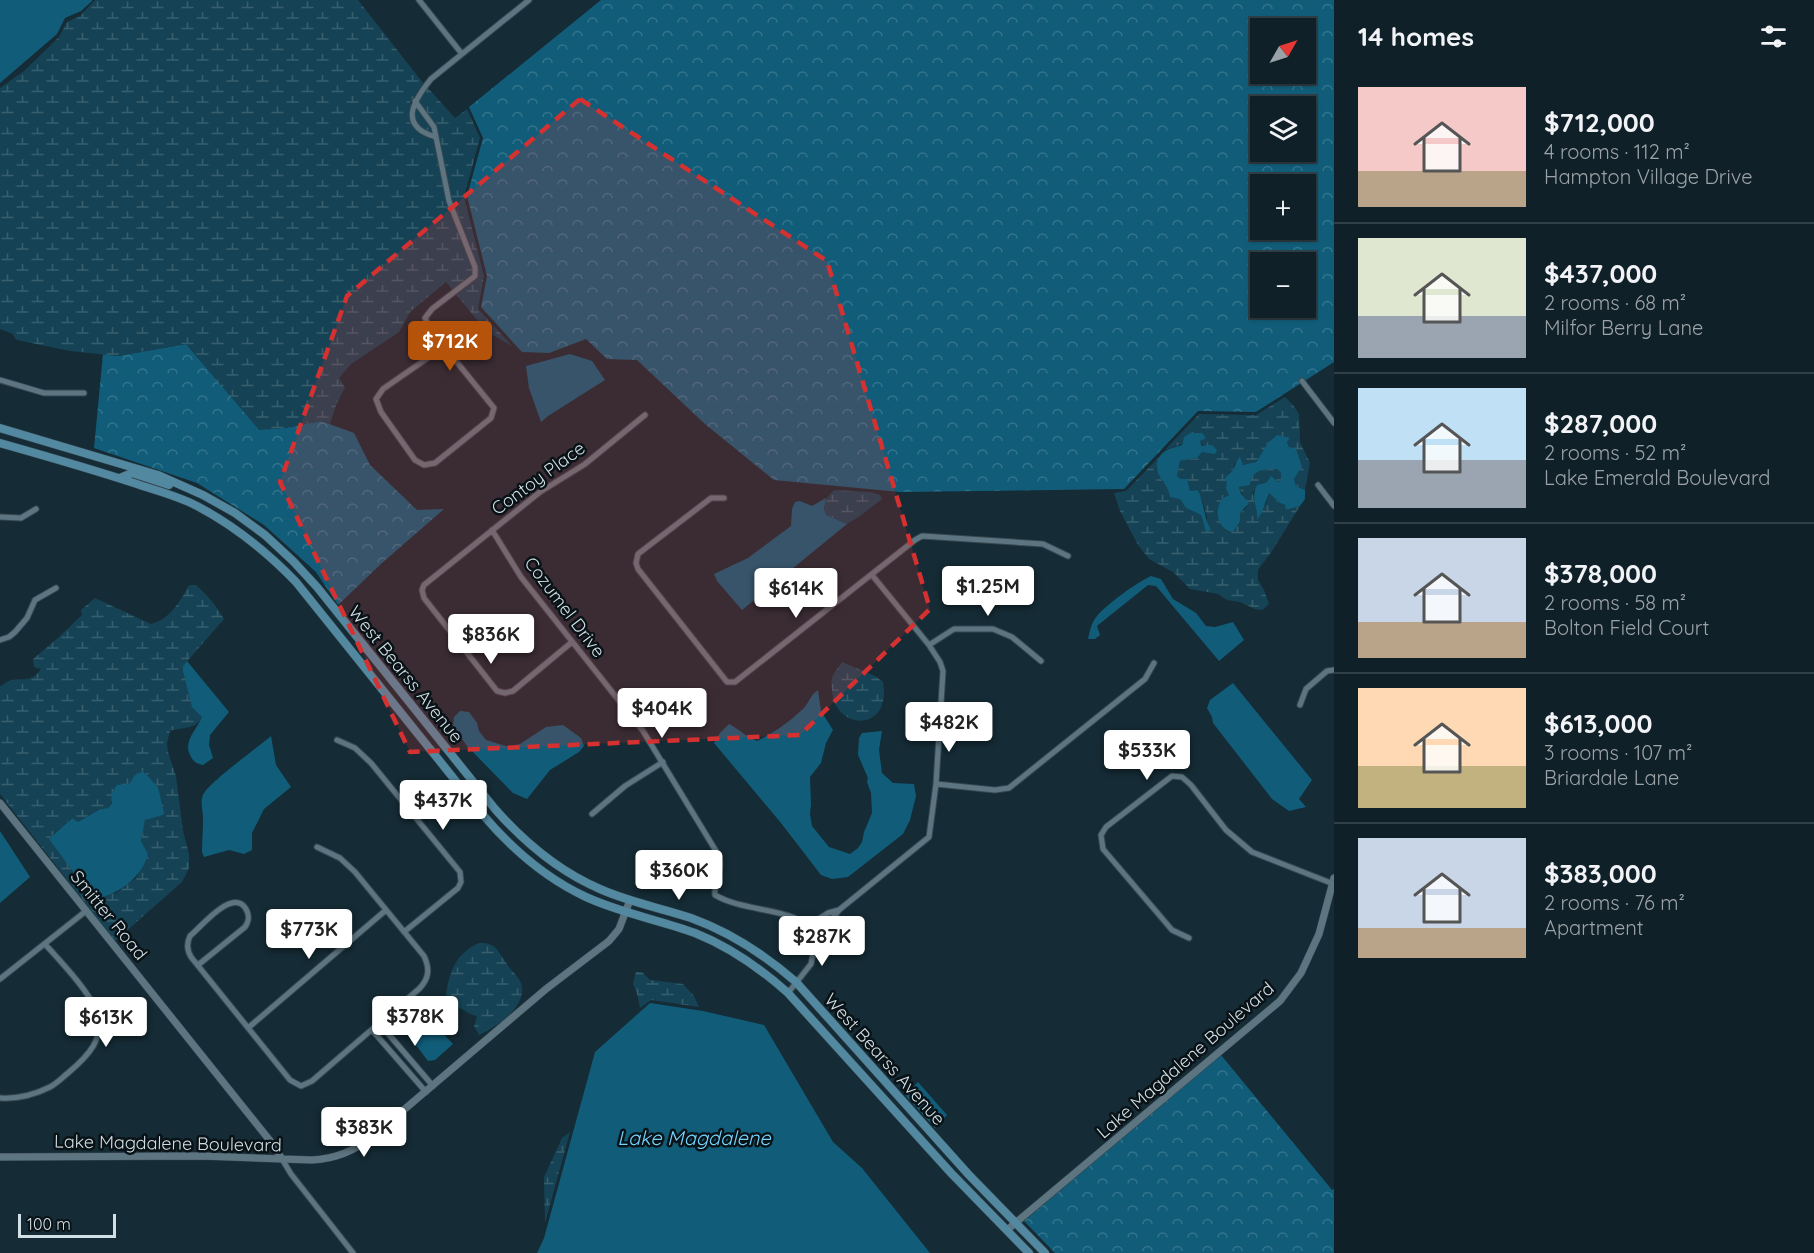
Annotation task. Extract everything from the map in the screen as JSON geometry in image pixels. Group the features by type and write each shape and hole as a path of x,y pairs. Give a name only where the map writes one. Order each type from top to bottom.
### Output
{"main road":[{"name":"West Bearss Avenue","path":"0,428 135,468 188,487 246,520 274,543 317,587 495,809 521,837 573,876 599,889 714,927 764,957 796,982 969,1175 1045,1253"},
{"name":"West Bearss Avenue","path":"0,442 183,499 238,531 269,556 301,589 483,815 529,862 567,888 585,897 626,913 694,933 742,957 765,973 788,993 951,1173 1029,1253"},
{"path":"120,478 132,473 177,488 188,487"}],"street":[{"path":"419,0 462,54"},
{"path":"436,137 428,135 417,127 411,112 415,101 431,79 529,0"},
{"path":"415,101 434,127 449,201 475,267 475,276 432,309 425,318 430,328 445,346 494,408 491,417 451,450 435,463 424,465 415,460 381,412 376,399 383,389 445,346"},
{"path":"0,380 44,393 84,393"},
{"path":"1302,381 1334,423"},
{"name":"Contoy Place","path":"572,642 513,692 497,691 424,598 422,590 424,585 540,492 585,464 645,415"},
{"path":"1318,485 1334,506"},
{"path":"724,498 711,498 638,554 636,563 638,569 727,682 735,682 922,536 1043,544 1068,556"},
{"path":"0,517 21,518 36,509"},
{"name":"Cozumel Drive","path":"492,530 521,577 643,731 663,762 719,856 721,866 714,887 716,895 725,901 783,913 795,918 799,930"},
{"path":"839,910 828,913 809,926 803,927 799,930 800,939 809,943 813,941 817,934 833,920 839,910 929,837 936,784 943,672 940,662 929,645 872,575"},
{"path":"0,640 9,637 21,625 27,618 35,600 56,588"},
{"path":"929,645 954,629 993,629 1011,637 1041,660"},
{"path":"936,784 995,790 1009,788 1145,679 1154,663"},
{"path":"1300,705 1306,689 1327,671 1334,670"},
{"path":"337,740 355,748 385,778 460,872 461,882 458,888 404,932"},
{"path":"592,814 625,786 663,762"},
{"path":"1189,938 1172,930 1103,849 1101,835 1106,827 1172,776 1182,777 1191,785 1226,830 1252,852 1333,880"},
{"name":"Smitter Road","path":"0,803 272,1142 282,1159"},
{"path":"198,965 245,927 249,918 246,908 237,903 228,903 190,936 187,942 188,950 198,965 290,1080 301,1086 312,1081 420,988 428,976 427,962 346,863 317,847"},
{"name":"Lake Magdalene Boulevard","path":"1007,1230 1280,1001 1306,964 1318,934 1333,880"},
{"name":"Lake Magdalene Boulevard","path":"0,1157 189,1156 322,1160 356,1148 374,1136 546,989 609,941 620,928 630,900"},
{"path":"0,979 86,910"},
{"path":"248,1028 386,910"},
{"path":"809,926 817,934"},
{"path":"788,993 811,964 813,954 809,943"},
{"path":"0,1098 22,1097 52,1087 84,1059 93,1049 98,1038 97,1012 90,999 45,944"},
{"path":"379,1023 433,1086"},
{"path":"372,1030 426,1092"},
{"path":"393,1054 401,1048"},
{"path":"282,1159 347,1250 353,1253"}],"highlighted area":[{"path":"580,99 827,261 930,609 800,735 410,752 280,482 347,296"}],"green space":[{"path":"95,0 358,0 423,83 410,103 416,106 428,88 455,118 467,109 480,138 464,197 484,276 478,309 512,346 486,331 446,282 410,312 399,332 351,364 339,378 345,387 330,424 321,421 259,430 186,344 118,356 70,351 17,340 13,334 0,329 0,88 24,71 59,37 67,22 80,16"},
{"path":"601,0 1334,0 1334,362 1256,412 1198,411 1124,489 900,492 774,480 705,424 637,360 607,359 586,339 549,353 522,352 481,307 487,276 467,196 483,138 469,107"},
{"path":"186,344 259,429 285,428 321,421 354,433 370,465 417,510 444,509 338,605 316,572 264,525 197,483 94,448 103,354 118,356"},
{"path":"1285,397 1299,414 1300,442 1310,463 1305,490 1296,486 1294,479 1300,471 1287,442 1290,438 1262,452 1251,464 1235,463 1227,482 1229,495 1221,501 1223,528 1229,532 1240,513 1247,507 1239,487 1249,485 1252,476 1259,471 1277,469 1281,473 1281,480 1278,482 1268,480 1261,483 1253,492 1257,514 1266,504 1269,493 1285,505 1287,510 1300,506 1258,570 1258,580 1269,604 1262,610 1227,600 1218,594 1190,589 1173,572 1149,559 1138,545 1120,511 1114,493 1126,491 1159,457 1156,469 1163,482 1186,508 1201,515 1206,532 1207,517 1200,494 1190,491 1187,479 1177,476 1180,461 1197,458 1202,451 1208,453 1200,441 1202,433 1189,434 1182,444 1165,450 1199,414 1256,415"},
{"path":"834,490 870,492 880,495 882,499 847,524 826,515 825,501"},
{"path":"189,585 196,585 212,601 224,619 183,666 188,688 202,717 192,726 170,731 167,743 176,776 183,831 189,854 189,868 182,882 115,941 0,794 0,686 8,681 30,679 37,674 41,669 34,667 33,659 82,615 81,610 95,598 151,624 169,614","holes":["143,771 158,787 163,815 145,819 141,841 148,854 136,878 115,894 49,839 71,818 78,822 99,809 108,808 122,786 130,784 135,775"]},
{"path":"842,662 875,676 883,682 884,699 879,711 872,718 862,721 852,719 842,714 835,704 832,680"},
{"path":"479,943 494,946 520,980 522,991 520,1000 510,1014 479,1035 474,1026 477,1016 455,1007 446,996 455,964 465,952"},
{"path":"636,972 642,972 650,980 683,984 694,996 699,1007 651,1000 640,1008 633,984"},
{"path":"1221,1055 1332,1190 1334,1189 1334,1253 1055,1253 1024,1221"},
{"path":"570,1132 545,1223 544,1177 562,1138"}],"water":[{"path":"0,0 92,1 81,11 65,18 57,34 0,83"},
{"path":"570,354 592,361 605,380 541,422 529,388 526,366"},
{"path":"1190,433 1202,433 1206,438 1200,441 1202,446 1212,445 1217,450 1215,454 1202,452 1197,458 1180,461 1177,476 1187,479 1190,491 1197,490 1200,494 1211,530 1206,532 1201,515 1186,508 1180,499 1170,497 1157,468 1161,455 1166,450 1182,445 1184,437"},
{"path":"1277,435 1290,438 1287,442 1289,447 1296,449 1302,467 1294,479 1296,486 1305,490 1305,499 1300,506 1286,510 1285,505 1269,493 1257,520 1254,494 1257,485 1267,482 1271,476 1278,482 1281,480 1281,473 1277,469 1259,471 1253,476 1250,485 1239,487 1241,494 1249,503 1240,513 1240,521 1233,532 1227,530 1219,521 1218,515 1220,503 1229,495 1225,478 1233,470 1240,457 1243,465 1256,462 1268,443"},
{"path":"826,498 824,508 826,515 847,524 742,610 717,581 714,574 748,558 791,526 792,509 795,502 800,501 812,506"},
{"path":"1151,576 1161,579 1173,599 1196,613 1206,626 1215,627 1233,622 1244,640 1219,661 1156,586 1148,585 1097,626 1100,635 1095,639 1088,639 1093,621 1102,611 1122,594"},
{"path":"187,661 229,712 210,735 209,745 213,758 203,765 191,757 188,746 202,717 192,707 183,671 183,666"},
{"path":"1233,683 1312,780 1299,799 1306,807 1289,811 1272,799 1213,723 1207,708 1210,700"},
{"path":"818,690 821,711 833,730 826,743 821,763 810,777 810,814 812,826 829,847 850,854 858,848 872,813 868,778 858,755 859,738 862,733 882,731 879,750 882,773 893,783 914,784 916,796 910,820 903,834 848,877 832,879 821,875 714,743 729,724 757,741 763,738 798,714"},
{"path":"460,711 469,712 486,740 509,747 520,744 546,727 563,725 581,738 584,746 579,752 550,770 527,799 513,793 467,746 453,726 454,717"},
{"path":"271,736 276,765 291,787 264,809 252,833 252,850 244,854 229,850 204,857 202,852 203,795 223,774"},
{"path":"143,771 158,787 164,813 145,820 141,841 148,854 136,876 124,887 102,897 86,889 49,839 72,818 78,822 100,809 108,808 112,803 111,794 117,785 129,784 135,775"},
{"path":"0,831 30,877 0,903"},
{"path":"424,1003 440,1030 453,1044 435,1060 428,1061 400,1024 409,1012"},
{"name":"Lake Magdalene","path":"650,1003 703,1011 764,1025 833,1142 862,1168 930,1253 537,1253 544,1238 595,1052"},
{"path":"918,1082 947,1115 935,1128 905,1095"}]}
